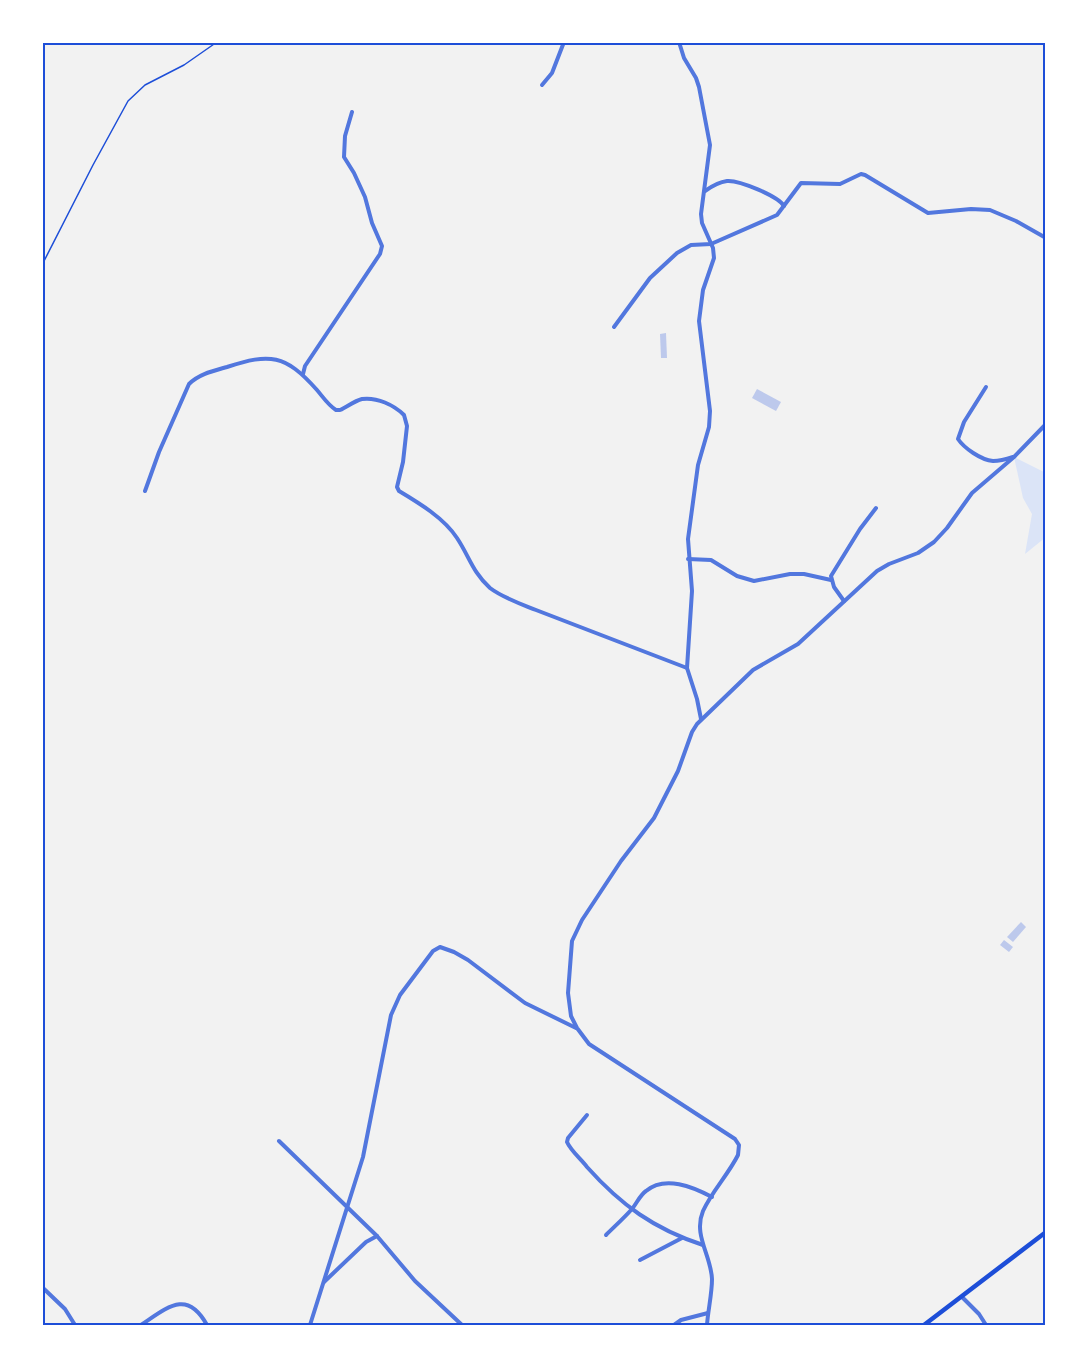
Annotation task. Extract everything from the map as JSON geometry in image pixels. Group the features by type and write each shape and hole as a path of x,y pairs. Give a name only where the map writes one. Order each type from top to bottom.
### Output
{"main road":[{"path":"924,1325 1046,1232"}],"street":[{"path":"542,85 552,73 564,42"},
{"path":"679,42 684,58 699,87 710,145 701,214 702,224 711,244 714,258 703,290 699,321 710,411 709,427 698,465 688,539 692,591 687,668 701,719"},
{"path":"303,375 305,366 380,254 382,246 372,223 365,197 344,157 345,136 352,112"},
{"path":"614,327 650,278 677,253 692,246 711,244 777,215 801,183 840,184 861,174 928,213 971,208 990,210 1046,238"},
{"path":"704,191 717,183 731,181 777,199 784,207"},
{"path":"145,491 189,384 197,377 261,357 279,360 303,375 336,410 363,399 370,399 388,404 404,415 407,426 403,462 397,487 399,491 452,531 472,569 489,586 512,600 536,610 687,668"},
{"path":"986,387 964,422 958,439 964,447 986,459 1014,457"},
{"path":"707,1325 712,1277 699,1232 700,1223 703,1211 740,1149 735,1139 605,1056 590,1044 577,1028 571,1016 568,993 572,941 582,920 602,890 654,818 678,771 692,732 701,719 753,670 798,644 878,571 918,553 934,542 972,493 1014,457 1046,424"},
{"path":"831,580 835,568 853,539 876,508"},
{"path":"688,559 711,560 737,576 754,581 790,574 804,574 831,580 844,601"},
{"path":"310,1325 363,1156 391,1015 400,995 433,951 440,947 454,952 525,1003 577,1028"},
{"path":"587,1115 568,1138 568,1145 631,1210 654,1225 703,1245"},
{"path":"279,1141 377,1236 414,1281 462,1325"},
{"path":"606,1235 631,1210 645,1191 654,1186 679,1183 712,1197"},
{"path":"323,1283 366,1242 377,1236"},
{"path":"640,1260 682,1238"},
{"path":"42,1287 65,1309 75,1325"},
{"path":"962,1297 979,1314 986,1325"},
{"path":"141,1325 168,1308 185,1304 192,1305 199,1311 207,1325"},
{"path":"674,1325 681,1320 708,1312"}],"path":[{"path":"42,265 128,101 145,85 184,65 217,42"}],"shaded area":[{"path":"1014,457 1046,473 1046,537 1025,554 1032,514 1023,498"}],"building":[{"path":"666,333 667,358 661,358 660,334"},
{"path":"757,389 781,402 776,411 752,398"},
{"path":"1021,922 1026,927 1013,942 1007,937"},
{"path":"1004,940 1013,947 1009,952 1000,945"}]}
